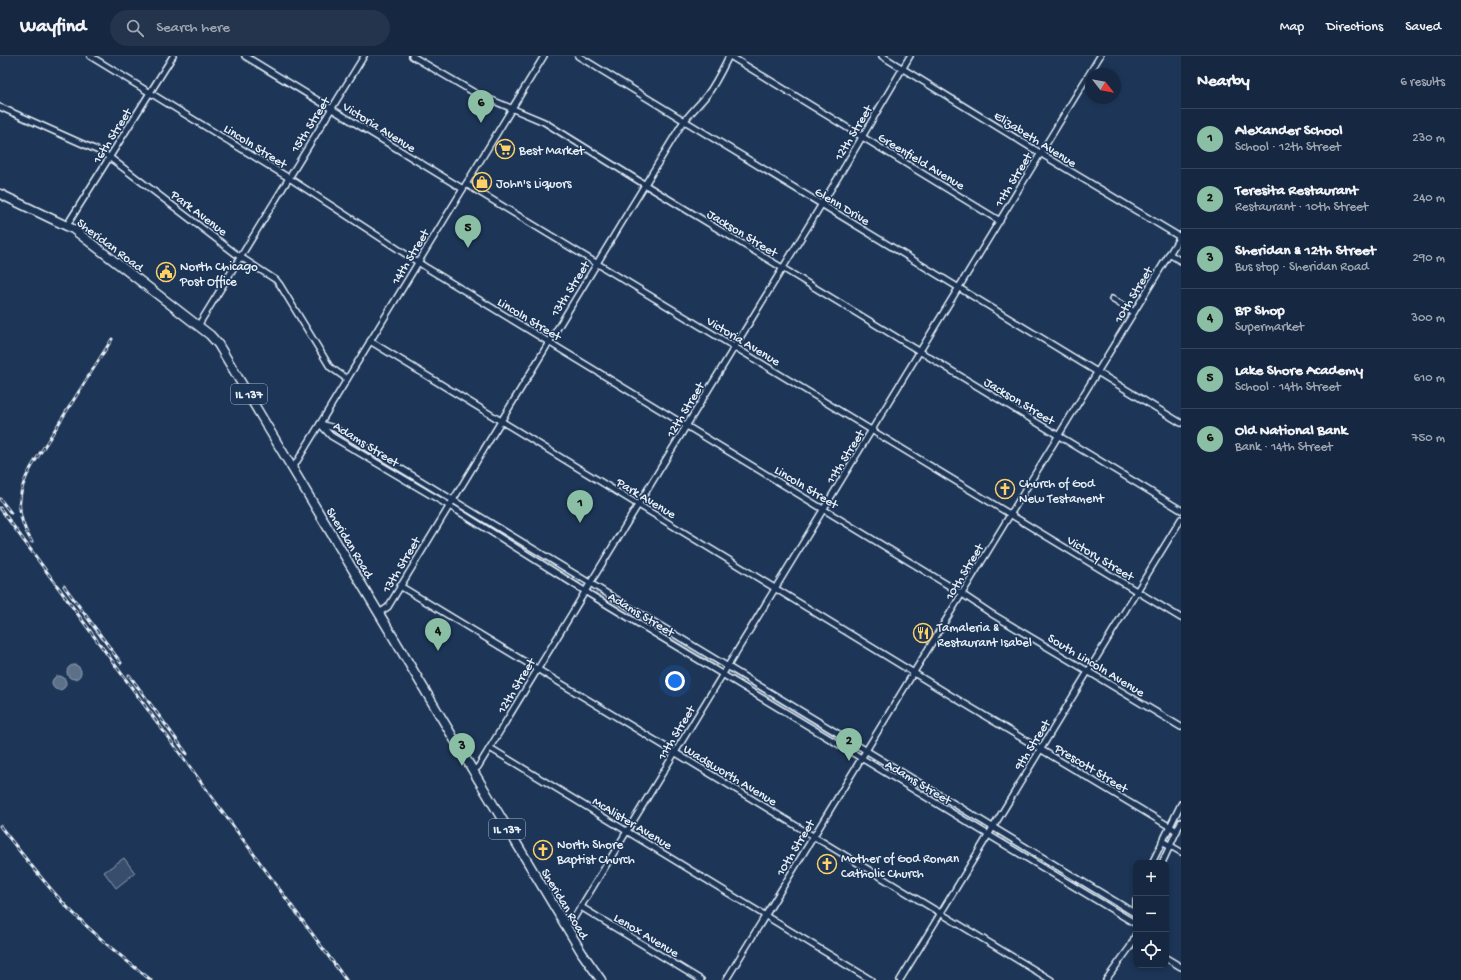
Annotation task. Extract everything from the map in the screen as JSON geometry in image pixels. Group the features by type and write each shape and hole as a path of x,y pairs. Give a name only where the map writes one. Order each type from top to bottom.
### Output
{"highway":[{"name":"Sheridan Road","path":"0,194 67,225 198,326 218,344 565,926 601,980"}],"street":[{"name":"Lincoln Street","path":"90,56 289,178 418,262 961,594"},
{"name":"16th Street","path":"67,225 173,56"},
{"name":"Victoria Avenue","path":"245,56 331,109 597,263 1010,515"},
{"name":"15th Street","path":"198,326 364,56"},
{"name":"Jackson Street","path":"412,56 475,93 535,118 554,128 1181,510"},
{"name":"14th Street","path":"293,468 544,56"},
{"name":"Glenn Drive","path":"578,56 1181,423"},
{"name":"13th Street","path":"379,613 388,607 644,184 684,121 708,94 721,73 729,56"},
{"name":"Greenfield Avenue","path":"729,56 1000,221"},
{"name":"Elizabeth Avenue","path":"882,56 1040,154 1180,236"},
{"name":"12th Street","path":"473,771 478,767 490,748 586,591 910,56"},
{"name":"11th Street","path":"565,926 574,918 581,907 1100,56"},
{"name":"Park Avenue","path":"0,107 101,152 241,257 276,280 330,367 347,379"},
{"name":"10th Street","path":"726,980 1180,236"},
{"path":"1169,254 1181,261"},
{"path":"1112,299 1134,312"},
{"name":"Park Avenue","path":"370,342 913,672"},
{"name":"Adams Street","path":"320,424 334,428 1133,912"},
{"name":"Adams Street","path":"320,424 332,436 449,506 723,675 1133,922"},
{"name":"Victory Street","path":"1010,515 1181,618"},
{"name":"9th Street","path":"900,980 1181,519"},
{"name":"Wadsworth Avenue","path":"400,586 1051,980"},
{"name":"South Lincoln Avenue","path":"961,594 1181,727"},
{"name":"Prescott Street","path":"913,672 1176,831"},
{"name":"McAlister Avenue","path":"490,748 871,980"},
{"path":"1153,860 1181,804"},
{"path":"1163,860 1181,822"},
{"path":"1162,842 1181,852"},
{"name":"Lenox Avenue","path":"581,907 701,980"},
{"path":"1106,980 1133,943"},
{"path":"1169,960 1181,967"}],"shaded area":[{"path":"333,430 442,496 442,498 333,433 331,431"},
{"path":"460,507 580,582 577,582 459,510"},
{"path":"598,591 717,664 717,666 596,594"},
{"path":"71,665 77,665 81,669 81,675 77,679 71,679 67,675 67,669"},
{"path":"734,675 855,749 853,750 734,677"},
{"path":"56,676 62,676 66,680 66,686 62,690 56,690 52,686 52,680"},
{"path":"872,759 982,824 983,827 981,828 872,762"},
{"path":"998,835 1125,912 1123,913 998,838"},
{"path":"124,858 135,873 116,888 104,872"}],"railway":[{"path":"32,542 26,532 20,513 20,495 23,485 32,466 112,339"},
{"path":"0,499 11,513"},
{"path":"0,508 346,980"},
{"path":"64,586 121,663"},
{"path":"129,675 187,754"},
{"path":"0,826 41,878 68,908 108,946 151,980"}],"place":[{"name":"Old National Bank","path":"481,123"},
{"name":"Best Market","path":"505,149"},
{"name":"John's Liquors","path":"482,182"},
{"name":"Lake Shore Academy","path":"468,248"},
{"name":"North Chicago Post Office","path":"166,272"},
{"name":"Church of God New Testament","path":"1005,489"},
{"name":"Alexander School","path":"580,523"},
{"name":"Tamaleria & Restaurant Isabel","path":"923,633"},
{"name":"BP Shop","path":"438,651"},
{"name":"Teresita Restaurant","path":"849,761"},
{"name":"Sheridan & 12th Street","path":"462,766"},
{"name":"North Shore Baptist Church","path":"543,850"},
{"name":"Mother of God Roman Catholic Church","path":"827,864"}]}
